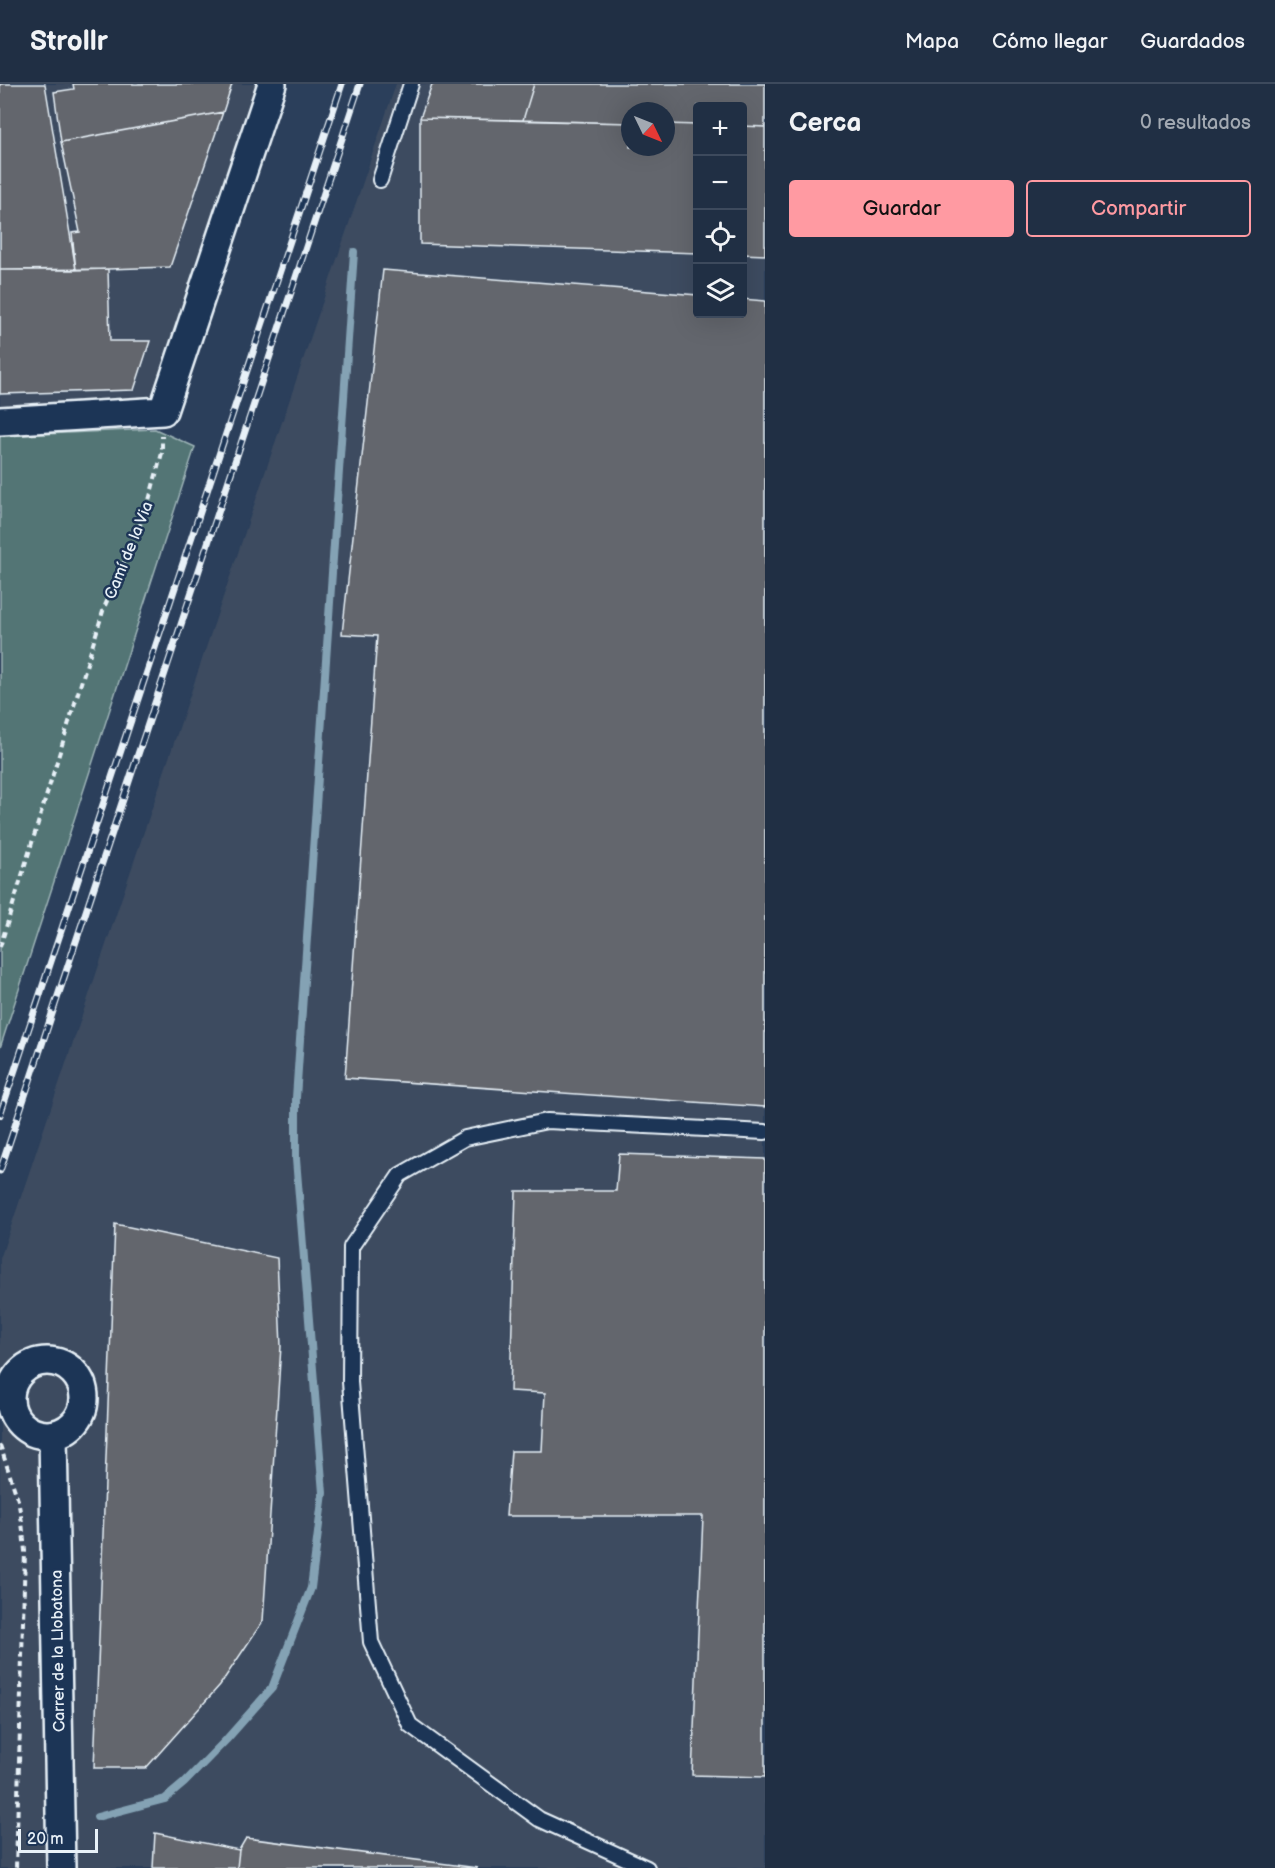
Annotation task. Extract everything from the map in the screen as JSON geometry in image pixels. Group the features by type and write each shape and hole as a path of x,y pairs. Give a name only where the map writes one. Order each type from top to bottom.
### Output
{"street":[{"path":"0,421 163,411 272,84"},
{"name":"Carrer de la Llobatona","path":"53,1435 61,1868"}],"lane":[{"path":"380,180 411,84"},
{"path":"647,1868 539,1819 410,1725 371,1642 350,1382 351,1247 400,1175 465,1138 547,1121 765,1132"}],"path":[{"name":"Camí de la Via","path":"0,947 104,608 146,511 162,453 163,411"},
{"path":"0,1446 18,1500 25,1551 16,1868"}],"shaded area":[{"path":"0,84 274,84 156,402 0,410"},
{"path":"396,84 765,84 765,1868 0,1868 0,1259"}],"green space":[{"path":"155,429 195,447 0,1048 0,436"}],"building":[{"path":"0,84 45,84 76,270 0,270"},
{"path":"73,84 232,84 223,112 61,142 54,92 74,89"},
{"path":"432,84 534,84 523,120 420,118"},
{"path":"534,84 765,84 765,127 747,126 747,102 693,102 693,125 675,124 675,102 621,102 621,123 523,120"},
{"path":"223,112 170,267 76,270 72,233 80,232 61,142"},
{"path":"420,118 621,123 621,156 675,156 675,124 693,125 693,253 420,244"},
{"path":"747,126 765,127 765,255 747,254"},
{"path":"108,269 110,341 150,341 134,390 0,394 0,270"},
{"path":"383,270 693,295 693,318 747,318 747,299 765,301 765,1107 345,1078 377,636 342,634"},
{"path":"619,1154 765,1159 765,1777 692,1775 703,1516 506,1516 511,1451 542,1451 545,1393 510,1391 516,1191 616,1191"},
{"path":"115,1224 277,1258 281,1346 263,1621 220,1685 146,1768 94,1768"},
{"path":"155,1833 239,1850 237,1868 153,1868"},
{"path":"246,1838 478,1868 237,1868 239,1850"}],"waterway":[{"path":"97,1817 165,1799 226,1740 272,1688 311,1588 323,1493 296,1159 296,1098 354,252"}],"railway":[{"path":"0,1115 342,84"},
{"path":"0,1171 360,84"}]}
